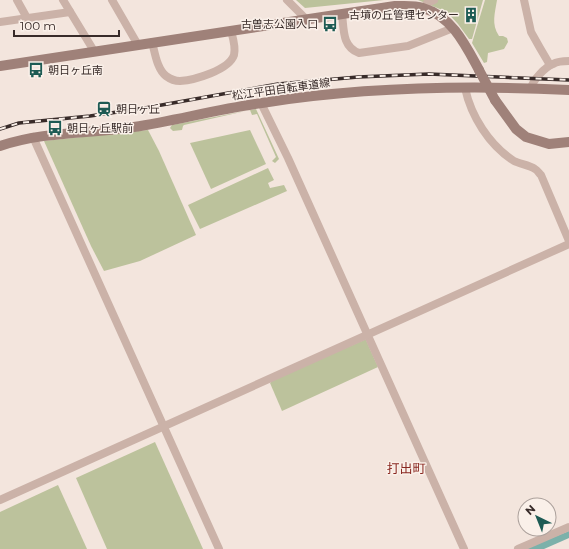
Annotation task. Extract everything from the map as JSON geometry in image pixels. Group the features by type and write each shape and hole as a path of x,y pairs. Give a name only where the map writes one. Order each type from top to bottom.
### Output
{"street":[{"path":"17,0 27,18"},
{"path":"63,0 94,51"},
{"path":"112,0 138,44"},
{"path":"287,0 306,19"},
{"path":"424,8 427,3 434,0"},
{"path":"524,0 532,32 550,65"},
{"path":"0,66 395,6 413,6 424,8 441,17 453,28 465,44 495,100 516,129 526,137 549,144 569,142"},
{"path":"0,22 70,12"},
{"path":"342,14 346,43 352,51 359,53 408,46 453,28"},
{"path":"152,42 162,72 171,80 179,81 201,77 223,67 230,61 234,55 234,45 231,31"},
{"path":"531,88 532,83 550,65 557,62 569,61"},
{"path":"0,500 367,335 569,242 541,175 534,168 515,161 491,140 476,118 465,88"},
{"name":"松江平田自転車道線","path":"0,146 33,137 133,127 261,103 368,90 531,88 569,90"},
{"path":"261,103 288,158 464,549"},
{"path":"33,137 219,549"},
{"path":"518,549 569,527"}],"green space":[{"path":"296,0 384,0 305,8"},
{"path":"418,0 483,0 472,39 469,39 447,12"},
{"path":"485,0 497,0 494,18 495,27 499,36 507,38 508,42 504,49 488,53 487,62 484,63 472,43"},
{"path":"256,109 279,159 275,163 272,161 276,157 257,114 252,115 250,110"},
{"path":"246,111 184,125 182,130 173,131 170,128 172,125"},
{"path":"148,130 159,151 196,235 140,261 104,271 91,246 44,141"},
{"path":"250,130 266,164 211,189 190,143"},
{"path":"268,168 274,180 268,183 270,188 284,185 287,191 200,229 188,205"},
{"path":"366,340 378,367 282,411 270,383 273,380"},
{"path":"155,442 203,549 107,549 76,478"},
{"path":"58,485 87,549 0,549 0,512"}],"water":[{"path":"569,531 569,538 544,549 524,549 557,537"}],"railway":[{"path":"0,129 19,123 90,116 145,108 278,84 358,77 429,74 569,80"}],"place":[{"name":"古墳の丘管理センター","path":"471,15"},
{"name":"古曽志公園入口","path":"330,24"},
{"name":"朝日ヶ丘南","path":"36,70"},
{"name":"朝日ヶ丘","path":"104,109"},
{"name":"朝日ヶ丘駅前","path":"55,128"}],"district":[{"name":"打出町","path":"406,468"}]}
